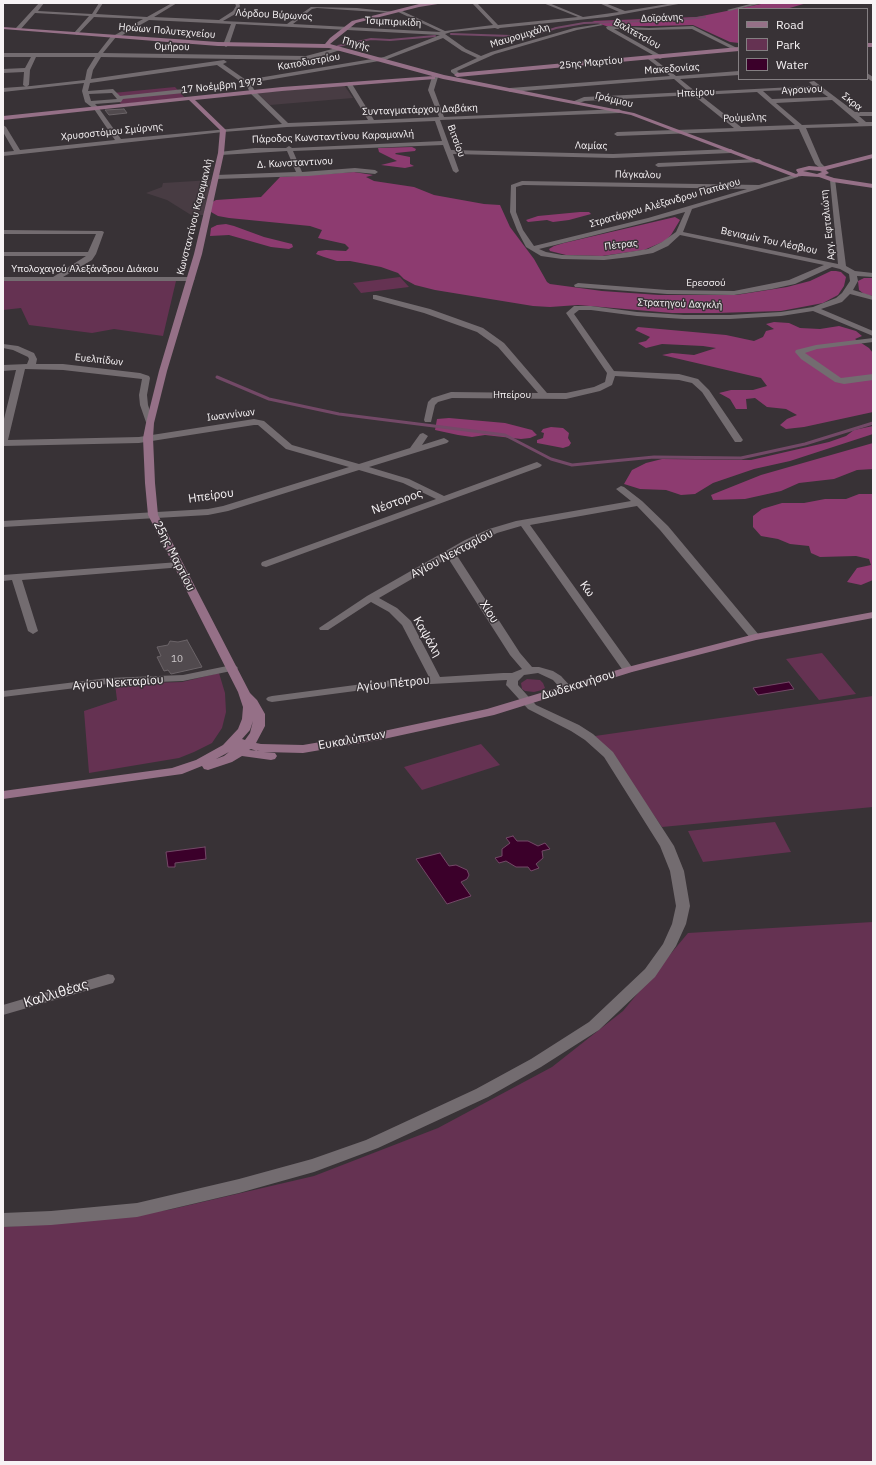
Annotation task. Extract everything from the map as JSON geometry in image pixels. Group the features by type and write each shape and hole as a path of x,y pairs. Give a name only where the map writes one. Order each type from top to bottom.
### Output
{"main road":[{"name":"Πηγής","path":"429,3 358,20 344,28 327,43 329,46 377,59 426,75 443,77"},
{"path":"421,6 442,3"},
{"name":"Ηρώων Πολυτεχνείου","path":"3,28 226,45 329,46"},
{"name":"25ης Μαρτίου","path":"443,77 738,49"},
{"name":"17 Νοέμβρη 1973","path":"3,118 96,108 108,104 349,84 426,75 443,77"},
{"name":"Γράμμου","path":"443,77 619,111 678,130 758,161 800,173"},
{"path":"190,98 223,130"},
{"name":"Κωνσταντίνου Καραμανλή","path":"159,386 198,254 216,177 223,130"},
{"path":"800,173 822,171 873,156"},
{"name":"Γράμμου","path":"773,166 800,173"},
{"path":"822,171 833,180 873,186"},
{"name":"25ης Μαρτίου","path":"159,386 148,438 150,483 154,515 244,692 249,707 248,718 237,746 200,763 174,771"},
{"name":"Δωδεκανήσου","path":"402,731 490,712 628,670 755,637 873,614"},
{"name":"25ης Μαρτίου","path":"3,795 203,768 218,763 257,731 259,726 259,714 253,702 244,692"},
{"path":"218,763 269,753 257,731"},
{"name":"Ευκαλύπτων","path":"237,746 269,753 289,754 303,749 402,731"}],"street":[{"path":"18,28 42,3"},
{"path":"76,33 94,14 101,3"},
{"path":"119,141 96,108 89,104 86,93 86,80 90,70 99,55 115,36 175,3"},
{"path":"220,21 236,12 238,6 237,3"},
{"path":"474,3 498,28"},
{"name":"Βαλτετσίου","path":"545,3 608,27 660,57"},
{"path":"601,3 626,13"},
{"path":"443,34 626,13 682,3"},
{"path":"739,8 761,3"},
{"path":"289,25 310,8 317,7 366,9 392,12"},
{"path":"730,10 738,8"},
{"path":"398,11 443,34 464,50 480,58"},
{"name":"Λόρδου Βύρωνος","path":"35,12 344,28"},
{"path":"226,45 234,22"},
{"name":"Μαυρομιχάλη","path":"458,75 453,70 480,58 526,42 599,24"},
{"name":"Δοϊράνης","path":"608,27 655,29 693,27 738,49"},
{"name":"Τσιμπιρικίδη","path":"344,28 443,34"},
{"name":"Καποδιστρίου","path":"245,82 395,55 443,34"},
{"path":"425,43 440,40 452,41"},
{"path":"3,90 160,72 218,63 228,59 255,57 312,57 340,49"},
{"name":"Ομήρου","path":"3,55 99,55 228,59"},
{"path":"26,85 27,70 34,55"},
{"path":"650,58 738,128"},
{"path":"218,63 251,86 252,92 287,125"},
{"path":"3,71 27,70"},
{"name":"Μακεδονίας","path":"510,90 738,73"},
{"name":"Βιτσίου","path":"434,77 431,90 446,144 456,171"},
{"name":"Σκρα","path":"810,80 854,114 864,124"},
{"path":"349,84 372,121"},
{"name":"Ηπείρου","path":"575,102 584,99 818,87"},
{"path":"757,89 806,132 822,171"},
{"path":"86,93 113,91 122,100 108,104 89,104"},
{"path":"119,98 184,91"},
{"name":"Αγροινου","path":"772,101 832,98"},
{"name":"Συνταγματάρχου Δαβάκη","path":"223,130 287,125 619,111"},
{"path":"854,114 873,114"},
{"name":"Ρούμελης","path":"617,134 678,130 873,124"},
{"path":"3,127 18,152"},
{"name":"Χρυσοστόμου Σμύρνης","path":"3,154 223,130"},
{"name":"Πάροδος Κωνσταντίνου Καραμανλή","path":"220,152 289,148 312,149 446,144"},
{"path":"289,148 300,174"},
{"name":"Λαμίας","path":"450,152 613,156 731,151"},
{"path":"658,165 758,161"},
{"name":"Δ. Κωνσταντινου","path":"216,177 356,170 375,172"},
{"name":"Στρατάρχου Αλέξανδρου Παπάγου","path":"533,248 630,225 800,173"},
{"name":"Αργ. Εφταλιώτη","path":"833,180 842,267"},
{"name":"Πάγκαλου","path":"533,248 529,245 520,230 513,212 513,186 518,184 758,187"},
{"path":"680,233 690,207"},
{"path":"3,232 100,232 92,254 89,258 56,278"},
{"name":"Βενιαμίν Του Λέσβιου","path":"680,233 842,267 853,273"},
{"name":"Πέτρας","path":"533,248 544,254 562,257 604,258 650,251 665,244 680,233"},
{"path":"3,254 92,254"},
{"name":"Ερεσσού","path":"578,285 667,292 734,292 772,287 792,282 830,265"},
{"path":"873,275 853,273 854,281 849,291 873,298"},
{"name":"Υπολοχαγού Αλεξάνδρου Διάκου","path":"3,279 191,279"},
{"name":"Στρατηγού Δαγκλή","path":"611,373 570,313 573,310 591,308 660,316 730,317 781,314 814,309 839,300 849,291"},
{"path":"376,297 427,311 480,330 501,345 542,392"},
{"path":"814,309 873,334"},
{"path":"873,340 816,348 799,352 804,358 838,380 844,381 873,376"},
{"path":"3,346 15,348 31,355 34,359 30,366"},
{"name":"Ευελπίδων","path":"3,368 30,366 63,367 133,374 146,378 143,395 144,405 150,424"},
{"path":"3,442 21,367"},
{"path":"611,373 679,377 695,381 705,390 738,440"},
{"name":"Ηπείρου","path":"428,420 431,404 436,400 451,395 542,392 566,396 585,392 609,383 611,373"},
{"name":"Ιωαννίνων","path":"3,442 127,440 254,422 261,423 289,447 412,483 444,499"},
{"path":"414,450 423,436"},
{"name":"Ηπείρου","path":"3,524 208,512 232,508 444,441"},
{"name":"Νέστορος","path":"266,564 537,465"},
{"path":"621,489 640,503 664,528 755,637"},
{"name":"Αγίου Νεκταρίου","path":"324,628 371,598 450,553 493,531 524,523 640,503"},
{"name":"Κω","path":"524,523 628,670"},
{"name":"Χίου","path":"450,553 516,654 529,670"},
{"path":"3,578 179,565"},
{"path":"16,577 33,631"},
{"name":"Καψάλη","path":"371,598 393,610 407,623 436,680"},
{"name":"Αγίου Νεκταρίου","path":"3,694 108,681 183,678 232,668"},
{"path":"3,1220 51,1218 137,1210 239,1186 314,1165 372,1144 482,1093 565,1045 594,1026 650,973 669,946 679,924 683,906 677,870 667,846 609,755 589,737 575,728 532,707 512,685 514,676 529,670 539,670 549,673 557,678 566,688"},
{"name":"Αγίου Πέτρου","path":"272,699 393,683 514,676"},
{"name":"Καλλιθέας","path":"3,1010 108,979"}],"shaded area":[{"path":"766,3 807,3 790,8 741,8"},
{"path":"738,9 738,43 730,42 693,25 606,26 592,21 697,17"},
{"path":"344,85 353,98 270,105 257,93"},
{"path":"412,147 416,149 415,151 395,154 410,157 410,164 414,166 405,168 381,165 397,161 379,152 378,148"},
{"path":"354,172 373,175 366,177 374,181 414,187 434,195 484,204 500,205 510,227 534,259 547,282 550,284 602,291 659,295 736,295 787,287 810,281 831,271 836,271 841,272 846,277 844,286 838,295 823,303 781,311 672,313 578,305 550,307 533,306 435,290 415,285 404,279 398,273 381,267 350,261 337,261 324,257 316,254 318,251 346,251 349,248 345,244 318,238 322,230 310,226 218,216 211,212 209,204 216,200 261,197 280,177"},
{"path":"211,180 205,215 191,215 167,200 146,193 162,187 163,183"},
{"path":"589,212 591,214 569,220 553,222 547,220 528,222 526,220 538,216"},
{"path":"675,217 680,220 671,235 665,241 644,250 602,256 566,255 550,251 549,249 564,243"},
{"path":"226,224 264,237 292,244 293,247 289,249 271,247 229,235 210,236 211,228 217,225"},
{"path":"864,278 873,278 873,296 864,294 859,290 858,281"},
{"path":"774,322 789,323 800,328 820,329 839,326 856,331 862,336 855,339 869,348 873,353 873,412 804,427 786,429 780,425 787,419 797,415 786,409 767,407 755,398 746,399 747,409 736,409 730,399 719,393 731,390 753,390 767,386 761,378 662,355 672,353 694,355 716,348 662,344 646,348 638,343 646,341 650,337 635,330 638,327 726,335 754,341 763,337 766,331 774,329 766,324"},
{"path":"449,418 505,423 532,430 537,435 530,438 521,439 485,435 472,437 435,430 437,419"},
{"path":"873,426 873,434 790,461 754,469 713,483 695,494 681,495 666,490 640,489 624,484 632,470 646,463 662,459 751,460 829,442 846,436 854,430"},
{"path":"551,427 563,428 569,433 568,438 571,443 569,446 563,448 537,443 537,440 543,438 544,433 541,432 543,429"},
{"path":"873,443 873,469 857,470 834,479 799,483 781,491 745,499 713,500 711,495 761,475"},
{"path":"859,494 873,494 873,580 861,585 847,582 857,568 871,565 869,559 856,556 820,557 811,553 809,546 790,544 778,539 761,536 753,527 753,516 762,509 782,503 804,503 825,499 846,499"}],"green space":[{"path":"175,87 185,98 121,104 113,93"},
{"path":"400,277 409,287 361,293 353,283"},
{"path":"3,280 176,281 163,336 114,329 92,333 29,325 21,308 3,310"},
{"path":"822,653 856,694 819,700 786,659"},
{"path":"219,673 225,693 226,712 222,728 212,743 179,758 89,773 84,711 117,700 115,684 182,682"},
{"path":"527,679 540,680 545,688 534,692 525,691 522,689 521,683"},
{"path":"873,696 873,807 662,827 612,755 595,736"},
{"path":"481,744 500,765 422,790 404,767"},
{"path":"775,822 791,852 703,862 688,831"},
{"path":"873,922 873,1462 3,1462 3,1227 168,1210 314,1176 438,1128 552,1067 623,1011 688,933"}],"water":[{"path":"789,682 794,689 758,695 753,688"},
{"path":"513,836 517,841 528,841 538,846 545,843 550,849 542,851 543,858 536,864 539,868 531,871 528,867 516,867 506,861 499,863 495,858 502,856 502,849 510,843 506,838"},
{"path":"205,847 206,859 175,863 175,867 168,867 166,852"},
{"path":"440,853 449,866 456,865 467,870 469,875 467,879 461,882 471,896 447,904 416,859"}],"building":[{"path":"124,109 127,113 109,115 105,110"},
{"path":"187,640 202,667 171,674 168,670 164,671 157,657 161,656 157,647 168,645 170,641 178,642"}],"waterway":[{"path":"451,34 511,36 544,32 556,28 584,23 678,20 705,17"},
{"path":"338,46 371,39 390,40 435,36"},
{"path":"217,377 269,399 339,414 505,435 551,459 572,465 654,457 741,458 805,444 873,423"}]}
